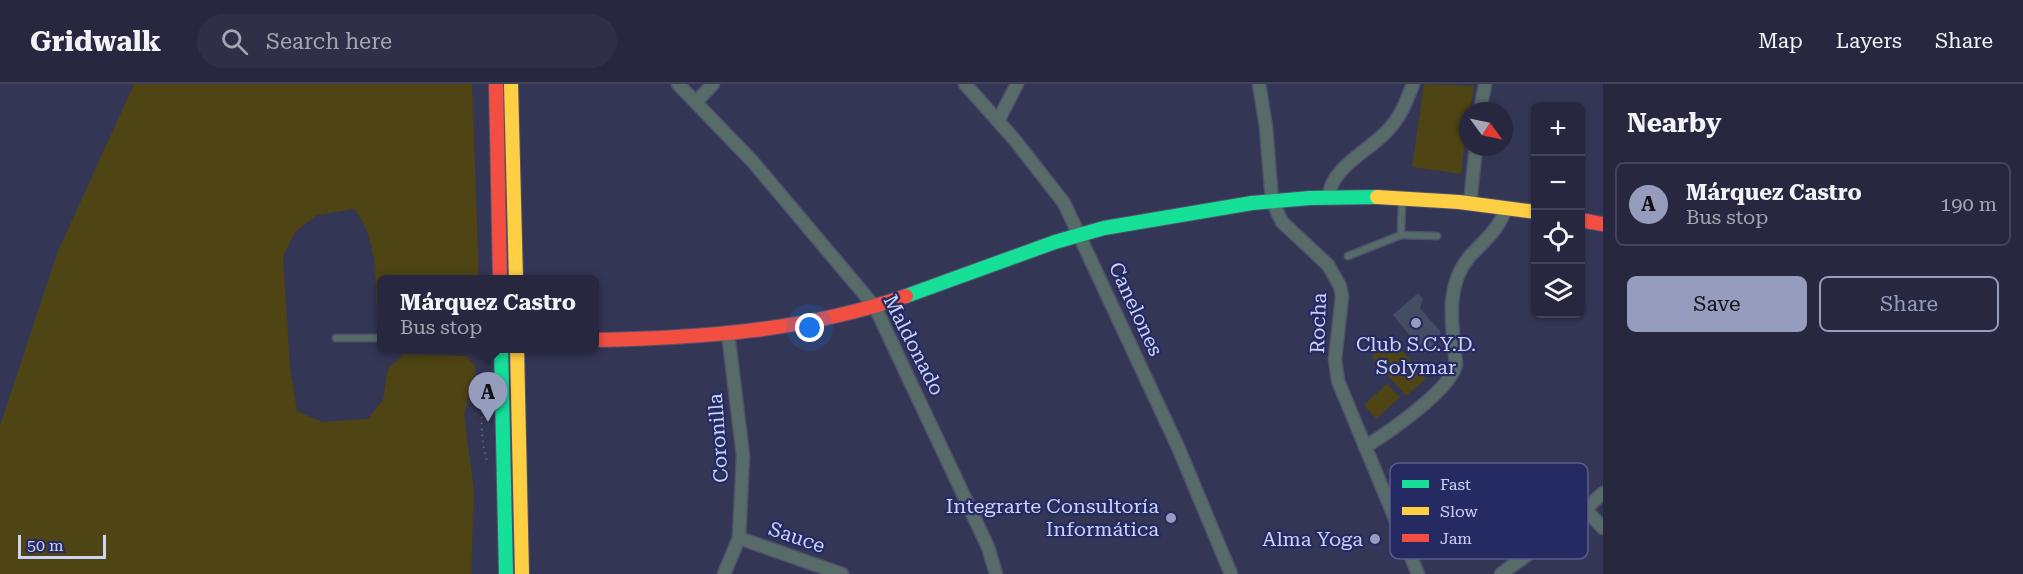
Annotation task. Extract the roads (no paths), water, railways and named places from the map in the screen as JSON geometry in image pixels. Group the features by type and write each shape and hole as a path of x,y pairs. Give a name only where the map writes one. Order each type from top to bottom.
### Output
{"street":[{"path":"496,84 500,275"},
{"path":"511,84 516,275"},
{"name":"Maldonado","path":"678,84 811,228 875,307 983,537 996,574"},
{"path":"696,102 713,84"},
{"name":"Canelones","path":"965,84 1064,203 1178,447 1231,574"},
{"path":"998,121 1017,84"},
{"name":"Rocha","path":"1259,84 1266,128 1272,201 1282,222 1328,265 1340,286 1342,307 1335,359 1338,381 1390,507"},
{"path":"1329,196 1330,185 1336,176 1388,130 1398,118 1413,84"},
{"path":"1482,102 1485,84"},
{"path":"1470,203 1475,156"},
{"path":"599,340 728,333 814,321 875,307 1080,235 1131,223 1240,204 1329,196 1470,203 1531,211"},
{"path":"1365,447 1425,401 1449,380 1454,372 1456,365 1452,290 1462,268 1494,232 1506,208"},
{"path":"1585,221 1603,224"},
{"name":"Coronilla","path":"724,574 738,538 743,456 728,333"},
{"path":"501,353 506,574"},
{"path":"517,353 522,574"},
{"path":"1588,506 1603,493"},
{"path":"1588,512 1603,528"},
{"name":"Sauce","path":"738,538 842,574"},
{"name":"Rocha","path":"1412,559 1418,574"},
{"path":"1501,574 1521,559"}],"lane":[{"path":"1401,235 1402,198"},
{"path":"1348,256 1401,235 1437,236"},
{"path":"336,338 377,338"}],"place":[{"name":"Club S.C.Y.D. Solymar","path":"1416,323"},
{"name":"Márquez Castro","path":"488,422"},
{"name":"Integrarte Consultoría Informática","path":"1171,518"},
{"name":"Alma Yoga","path":"1375,539"}]}
